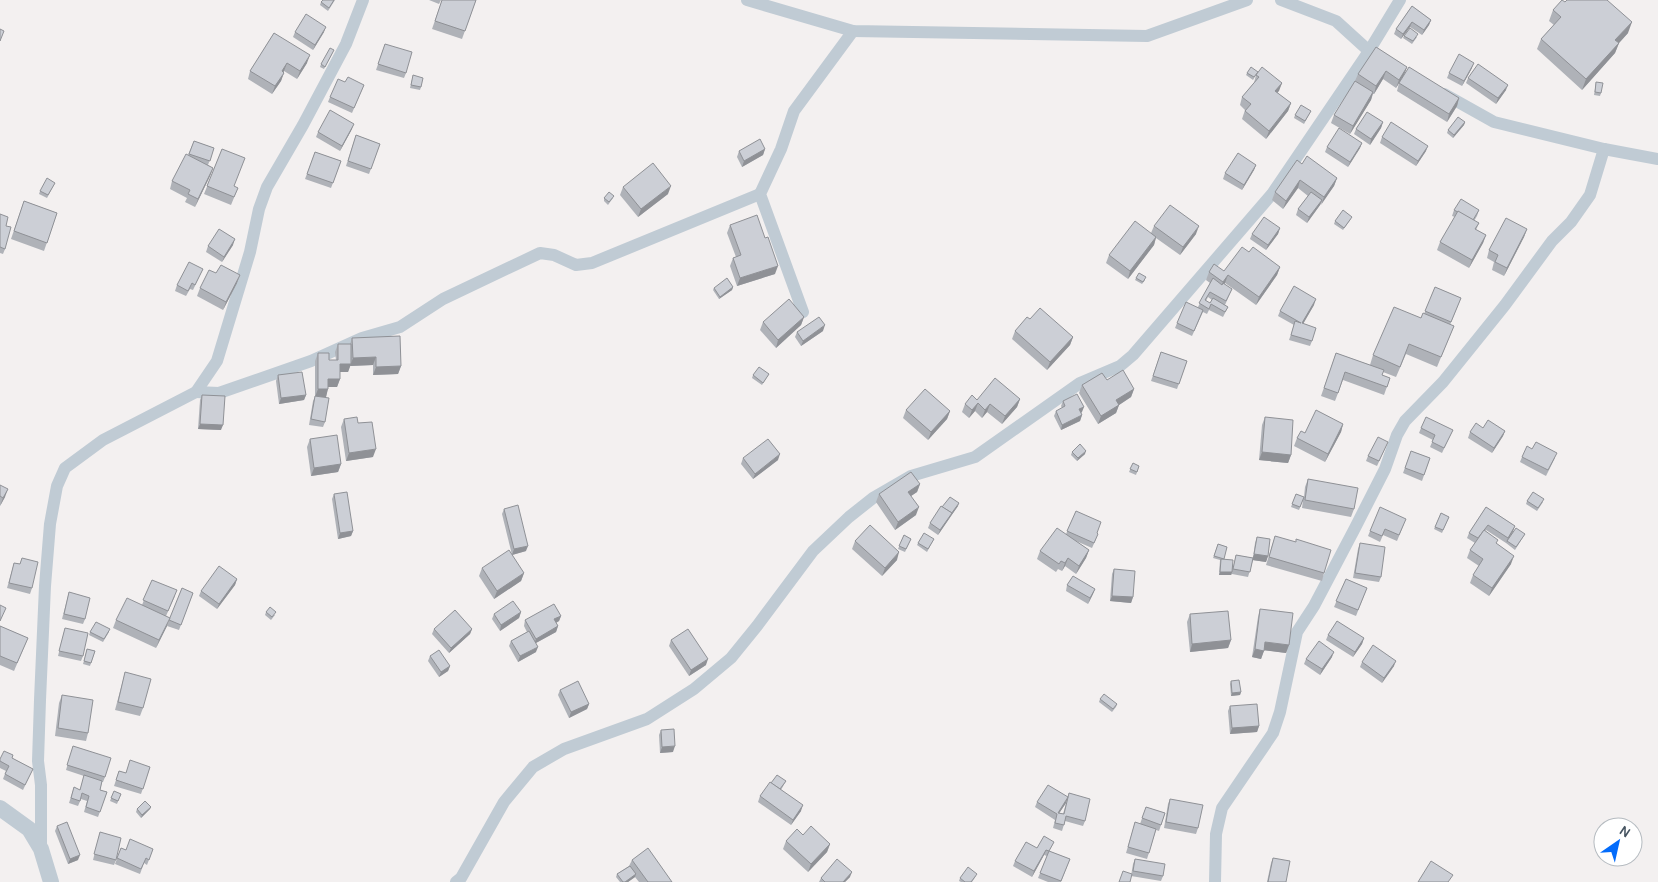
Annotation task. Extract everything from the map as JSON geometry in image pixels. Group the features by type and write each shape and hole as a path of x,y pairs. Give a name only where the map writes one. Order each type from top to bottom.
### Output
{"street":[{"path":"41,849 41,785 38,761 45,586 50,524 57,486 66,468 103,440 196,392 217,361 250,252 259,209 267,187 303,125 346,44 363,0"},
{"path":"747,0 853,31 1147,36 1247,0"},
{"path":"1281,0 1336,21 1369,51 1394,66"},
{"path":"456,882 461,878 504,802 533,767 564,749 647,719 694,688 731,658 813,551 849,517 873,498 911,476 976,457 1080,383 1120,366 1133,355 1272,194 1369,51 1400,0"},
{"path":"196,392 219,393 310,361 362,338 400,327 443,299 540,253 554,255 576,265 592,263 760,194 781,149 794,112 853,31"},
{"path":"1432,87 1494,122 1604,149 1658,159"},
{"path":"1215,882 1216,834 1222,808 1273,733 1280,712 1297,632 1314,606 1355,528 1385,468 1404,421 1443,382 1505,305 1552,241 1571,222 1590,195 1604,149"},
{"path":"760,194 803,312"},
{"path":"0,808 29,829 41,849 51,882"}],"building":[{"path":"323,0 334,0 329,8 321,2"},
{"path":"442,0 476,0 465,31 435,21"},
{"path":"1562,0 1565,2 1567,0 1607,0 1632,22 1615,40 1619,43 1586,79 1541,39 1561,17 1553,10"},
{"path":"1412,6 1431,20 1424,30 1412,22 1403,34 1396,29"},
{"path":"306,14 326,27 315,45 295,32"},
{"path":"1410,28 1418,34 1413,41 1404,36"},
{"path":"0,29 4,31 0,41"},
{"path":"274,33 310,55 300,71 287,63 282,71 284,73 275,86 250,71"},
{"path":"385,44 412,52 406,73 378,64"},
{"path":"1376,47 1407,67 1399,80 1386,71 1376,86 1358,74"},
{"path":"330,48 334,50 325,67 321,64"},
{"path":"1459,54 1474,63 1464,81 1449,73"},
{"path":"1478,64 1508,85 1498,98 1468,78"},
{"path":"1251,67 1258,72 1254,77 1247,73"},
{"path":"1262,67 1282,83 1275,91 1291,103 1269,131 1245,111 1251,104 1242,97 1259,77 1256,75"},
{"path":"1409,67 1459,98 1449,114 1399,83"},
{"path":"413,75 423,78 421,87 411,85"},
{"path":"348,77 364,85 354,108 330,97 338,79 345,82"},
{"path":"1355,81 1373,92 1353,126 1334,115"},
{"path":"1596,82 1603,83 1601,93 1595,92"},
{"path":"1301,105 1311,111 1305,121 1295,115"},
{"path":"330,110 354,124 342,146 318,132"},
{"path":"1367,112 1383,122 1371,139 1356,129"},
{"path":"1458,117 1465,122 1454,135 1448,130"},
{"path":"1391,122 1428,146 1418,161 1382,137"},
{"path":"1339,128 1362,143 1350,162 1327,147"},
{"path":"356,135 380,144 371,169 348,161"},
{"path":"760,139 765,149 744,161 739,151"},
{"path":"194,141 214,148 210,161 189,154"},
{"path":"222,149 245,158 234,186 238,188 234,197 207,186"},
{"path":"315,152 341,161 333,183 307,174"},
{"path":"1238,153 1256,165 1244,185 1225,173"},
{"path":"186,154 213,168 198,199 188,194 190,190 172,181"},
{"path":"1307,156 1337,178 1324,197 1300,180 1286,201 1275,192 1297,160 1302,164"},
{"path":"653,163 671,186 641,209 623,187"},
{"path":"47,178 55,183 48,195 40,191"},
{"path":"609,192 614,196 609,202 604,198"},
{"path":"1311,192 1322,200 1309,217 1298,209"},
{"path":"1461,199 1479,210 1473,220 1454,210"},
{"path":"24,201 57,213 47,243 14,231"},
{"path":"1170,205 1199,226 1183,247 1154,226"},
{"path":"1343,210 1352,217 1344,228 1335,221"},
{"path":"1458,211 1479,223 1475,229 1486,235 1472,260 1440,242"},
{"path":"0,214 8,217 6,226 11,227 5,249 0,247"},
{"path":"757,215 765,238 768,237 778,266 740,278 733,258 741,255 730,225"},
{"path":"1264,217 1280,228 1268,245 1252,234"},
{"path":"1506,218 1527,229 1507,268 1495,262 1498,255 1489,250"},
{"path":"1135,221 1156,237 1130,271 1109,255"},
{"path":"219,229 235,239 224,257 208,246"},
{"path":"1242,247 1249,252 1253,247 1280,267 1259,297 1228,275 1223,282 1209,272 1214,264 1224,271"},
{"path":"189,262 203,269 195,285 192,283 188,291 177,285"},
{"path":"221,265 240,275 226,302 200,288 209,270 216,273"},
{"path":"1139,273 1146,277 1143,282 1136,278"},
{"path":"727,278 733,287 720,297 714,288"},
{"path":"1213,278 1222,285 1223,283 1232,289 1226,301 1210,292 1205,300 1210,303 1213,298 1228,307 1225,312 1211,304 1209,309 1199,303"},
{"path":"1294,286 1316,299 1302,323 1316,328 1312,341 1291,335 1295,321 1301,323 1280,311"},
{"path":"1435,287 1461,298 1451,322 1425,311"},
{"path":"789,299 804,317 778,340 763,322"},
{"path":"1186,302 1203,310 1194,331 1177,323"},
{"path":"1394,307 1421,318 1423,313 1454,326 1441,357 1409,344 1400,367 1373,355"},
{"path":"1040,308 1073,337 1050,362 1015,331 1027,317 1030,319"},
{"path":"819,317 825,325 803,341 797,332"},
{"path":"400,336 401,366 376,367 376,357 353,358 352,338"},
{"path":"338,344 351,344 351,364 340,364 340,379 328,379 328,389 318,389 318,353 329,353 329,360 338,360"},
{"path":"1161,352 1187,361 1179,384 1153,376"},
{"path":"1336,353 1384,370 1382,375 1390,378 1387,387 1345,372 1338,393 1324,388"},
{"path":"759,367 769,374 763,383 753,375"},
{"path":"1123,370 1134,389 1116,400 1119,405 1101,416 1082,385 1102,373 1107,380"},
{"path":"302,372 306,395 281,398 278,375"},
{"path":"995,378 1020,399 1005,416 990,404 985,410 978,403 972,410 965,404 972,395 977,400"},
{"path":"925,389 950,411 931,432 906,410"},
{"path":"1077,394 1084,407 1079,409 1082,415 1062,425 1056,411 1065,406 1063,401"},
{"path":"202,395 225,396 223,425 200,424"},
{"path":"315,396 329,398 325,422 311,419"},
{"path":"1316,410 1343,424 1328,454 1297,438 1301,431 1305,433"},
{"path":"357,417 358,423 372,422 376,449 349,453 344,419"},
{"path":"1265,417 1293,420 1291,455 1262,452"},
{"path":"1426,417 1453,430 1444,448 1432,442 1435,435 1421,428"},
{"path":"1488,420 1505,431 1494,448 1470,432 1476,423 1483,428"},
{"path":"337,435 341,464 314,468 310,439"},
{"path":"1378,437 1388,442 1379,461 1368,456"},
{"path":"768,439 780,454 755,474 743,458"},
{"path":"1536,442 1557,453 1548,470 1522,457 1527,446 1532,449"},
{"path":"1080,444 1086,451 1078,458 1072,452"},
{"path":"1411,451 1430,458 1424,475 1405,468"},
{"path":"1133,463 1139,466 1137,472 1130,469"},
{"path":"911,472 920,484 908,492 919,507 898,522 879,494"},
{"path":"1308,479 1358,488 1354,509 1305,500"},
{"path":"0,485 8,489 3,498 0,496"},
{"path":"347,492 353,531 340,533 334,494"},
{"path":"1533,492 1544,499 1538,508 1527,501"},
{"path":"1296,494 1304,497 1300,507 1292,504"},
{"path":"950,497 959,503 952,513 942,507"},
{"path":"518,505 528,546 514,549 504,509"},
{"path":"941,506 952,513 940,530 930,523"},
{"path":"1380,507 1406,519 1399,535 1385,529 1382,536 1370,531"},
{"path":"1486,507 1515,526 1508,538 1488,525 1478,538 1469,533"},
{"path":"1076,511 1101,522 1094,543 1067,531"},
{"path":"1441,513 1449,517 1443,530 1435,527"},
{"path":"870,525 899,552 885,568 855,541"},
{"path":"1057,528 1089,550 1079,566 1068,558 1065,563 1061,561 1059,564 1040,551"},
{"path":"1516,528 1525,534 1516,547 1507,541"},
{"path":"1484,530 1498,540 1496,543 1514,556 1492,588 1473,575 1483,559 1470,550"},
{"path":"924,533 934,539 928,549 918,543"},
{"path":"904,535 911,539 906,549 899,546"},
{"path":"1275,536 1296,542 1296,539 1331,550 1324,573 1269,557"},
{"path":"1257,537 1270,539 1268,556 1254,554"},
{"path":"1360,543 1385,547 1381,577 1355,573"},
{"path":"1218,544 1227,547 1224,559 1214,556"},
{"path":"509,550 524,573 497,591 482,568"},
{"path":"1236,555 1253,558 1250,572 1233,569"},
{"path":"22,558 38,562 32,588 9,583 14,563 20,564"},
{"path":"1221,559 1233,560 1232,572 1220,572"},
{"path":"219,566 237,579 219,604 201,591"},
{"path":"1114,569 1135,571 1133,597 1112,596"},
{"path":"1073,576 1095,589 1090,598 1067,585"},
{"path":"1346,579 1367,588 1358,610 1336,601"},
{"path":"152,580 177,590 168,611 143,600"},
{"path":"182,588 193,593 181,625 169,620"},
{"path":"69,592 90,598 85,619 64,614"},
{"path":"127,598 170,618 159,640 116,620"},
{"path":"513,601 521,612 501,625 494,614"},
{"path":"554,604 561,616 554,619 558,626 536,639 525,620"},
{"path":"0,605 6,608 0,621"},
{"path":"270,607 276,612 272,617 266,612"},
{"path":"1260,609 1293,613 1289,645 1265,642 1264,651 1255,649"},
{"path":"455,610 472,629 451,648 434,629"},
{"path":"1228,611 1231,640 1192,644 1190,614"},
{"path":"1337,621 1364,638 1355,652 1328,635"},
{"path":"96,622 110,629 104,639 90,632"},
{"path":"0,626 28,638 17,663 0,656"},
{"path":"65,628 88,633 83,656 59,651"},
{"path":"688,629 708,659 691,670 671,640"},
{"path":"529,631 538,647 520,656 511,641"},
{"path":"1319,641 1334,652 1322,669 1306,659"},
{"path":"1373,645 1396,661 1384,678 1362,662"},
{"path":"87,649 95,651 91,663 84,661"},
{"path":"439,650 450,666 441,672 430,656"},
{"path":"125,672 151,679 143,708 118,702"},
{"path":"1239,680 1241,692 1232,693 1231,681"},
{"path":"578,681 589,704 571,712 560,690"},
{"path":"1104,694 1117,704 1113,709 1100,699"},
{"path":"62,695 93,700 88,733 58,728"},
{"path":"1257,704 1259,726 1232,728 1230,706"},
{"path":"674,729 675,746 662,747 661,730"},
{"path":"73,746 111,758 105,777 67,765"},
{"path":"4,751 13,755 12,758 33,769 25,785 5,774 9,766 0,761"},
{"path":"130,760 150,767 143,789 116,780 119,771 126,773"},
{"path":"84,775 102,781 100,790 107,792 100,812 86,807 89,796 82,793 80,801 71,798 74,787 80,790"},
{"path":"777,775 786,781 780,789 771,783"},
{"path":"770,782 803,805 793,820 760,796"},
{"path":"1048,785 1068,797 1058,813 1064,814 1069,793 1090,799 1085,821 1066,816 1064,825 1055,823 1057,814 1037,802"},
{"path":"114,791 121,794 118,801 111,798"},
{"path":"1170,799 1203,805 1198,828 1166,822"},
{"path":"145,801 151,807 142,815 137,809"},
{"path":"1146,807 1165,813 1161,825 1142,818"},
{"path":"67,822 80,855 70,859 57,826"},
{"path":"1135,822 1156,829 1149,853 1128,847"},
{"path":"811,826 830,844 811,864 786,841 797,829 803,835"},
{"path":"100,832 121,838 116,860 94,854"},
{"path":"1044,836 1054,842 1049,851 1046,850 1034,871 1015,861 1026,842 1037,848"},
{"path":"130,839 153,849 149,860 146,858 141,869 117,858 121,848 126,850"},
{"path":"648,848 672,882 648,882 632,860"},
{"path":"1049,851 1070,859 1061,881 1040,873"},
{"path":"1273,858 1290,861 1286,882 1268,882"},
{"path":"837,859 852,872 843,882 825,882 821,878"},
{"path":"1135,859 1165,864 1163,876 1133,871"},
{"path":"1431,861 1453,875 1448,882 1418,882"},
{"path":"630,866 636,874 623,882 617,874"},
{"path":"968,867 977,874 971,882 965,882 960,878"},
{"path":"1123,871 1132,874 1130,882 1119,882"}]}
